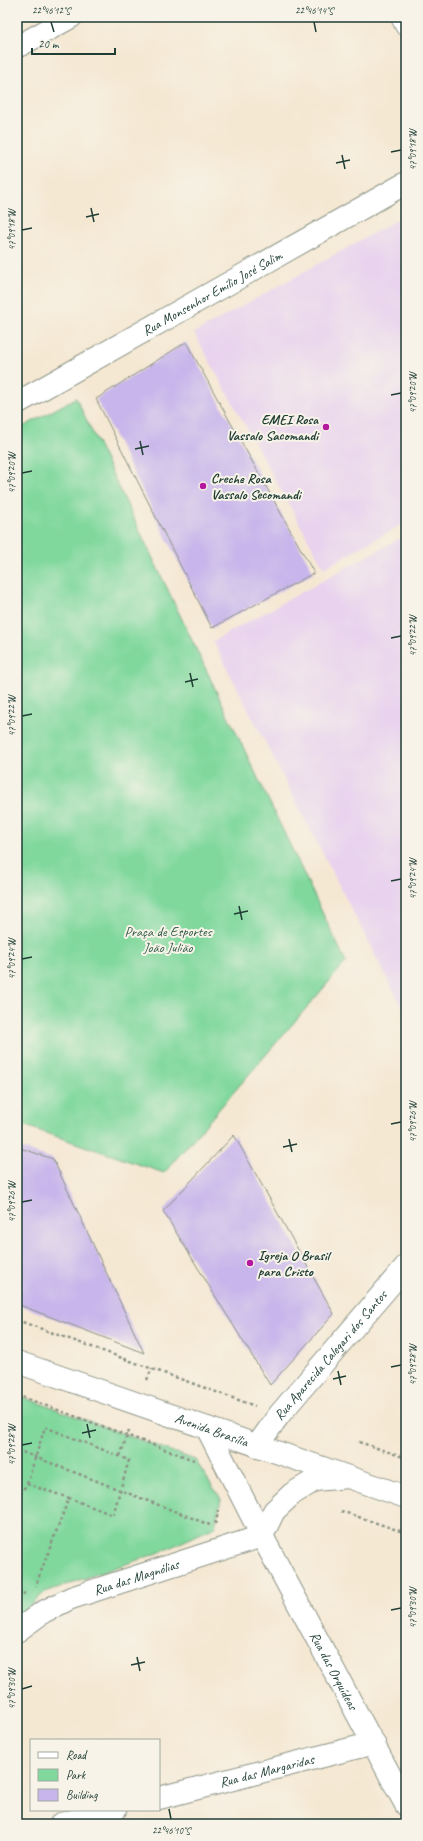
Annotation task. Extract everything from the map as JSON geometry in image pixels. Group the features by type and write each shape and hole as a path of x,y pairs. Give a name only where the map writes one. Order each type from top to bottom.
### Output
{"street":[{"path":"17,48 71,17"},
{"path":"402,17 406,25"},
{"name":"Rua Monsenhor Emílio José Salim","path":"17,403 406,183"},
{"name":"Rua Aparecida Calegari dos Santos","path":"257,1446 279,1415 406,1266"},
{"name":"Avenida Brasília","path":"17,1362 406,1497"},
{"name":"Rua das Orquídeas","path":"207,1428 262,1536 406,1805"},
{"path":"262,1536 274,1511 292,1494 315,1480 348,1477"},
{"name":"Rua das Magnólias","path":"17,1631 43,1612 71,1598 262,1536"},
{"name":"Rua das Margaridas","path":"160,1798 374,1743"},
{"path":"61,1824 111,1811"}],"path":[{"path":"17,1320 279,1415"},
{"path":"17,1395 195,1460"},
{"path":"17,1499 27,1484 45,1427 129,1460 113,1515 27,1484"},
{"path":"359,1442 406,1458"},
{"path":"17,1450 215,1527"},
{"path":"34,1590 69,1498"},
{"path":"215,1527 220,1506"},
{"path":"341,1511 406,1533"},
{"path":"207,1530 215,1527"}],"shaded area":[{"name":"EMEI Rosa Vassalo Sacomandi","path":"406,215 406,522 324,568 194,333"},
{"path":"406,535 406,1015 213,641"}],"green space":[{"name":"Praça de Esportes João Julião","path":"76,398 346,962 164,1173 17,1123 17,430"},
{"path":"17,1395 195,1460 221,1499 215,1527 158,1553 45,1592 17,1618"}],"building":[{"name":"Creche Rosa Vassalo Secomandi","path":"186,342 314,573 212,628 96,399"},
{"name":"Igreja O Brasil para Cristo","path":"234,1135 334,1314 270,1385 163,1211"},
{"path":"17,1147 53,1159 144,1353 17,1304"}],"place":[{"name":"EMEI Rosa Vassalo Sacomandi","path":"326,427"},
{"name":"Creche Rosa Vassalo Secomandi","path":"203,486"},
{"name":"Igreja O Brasil para Cristo","path":"250,1263"}]}
